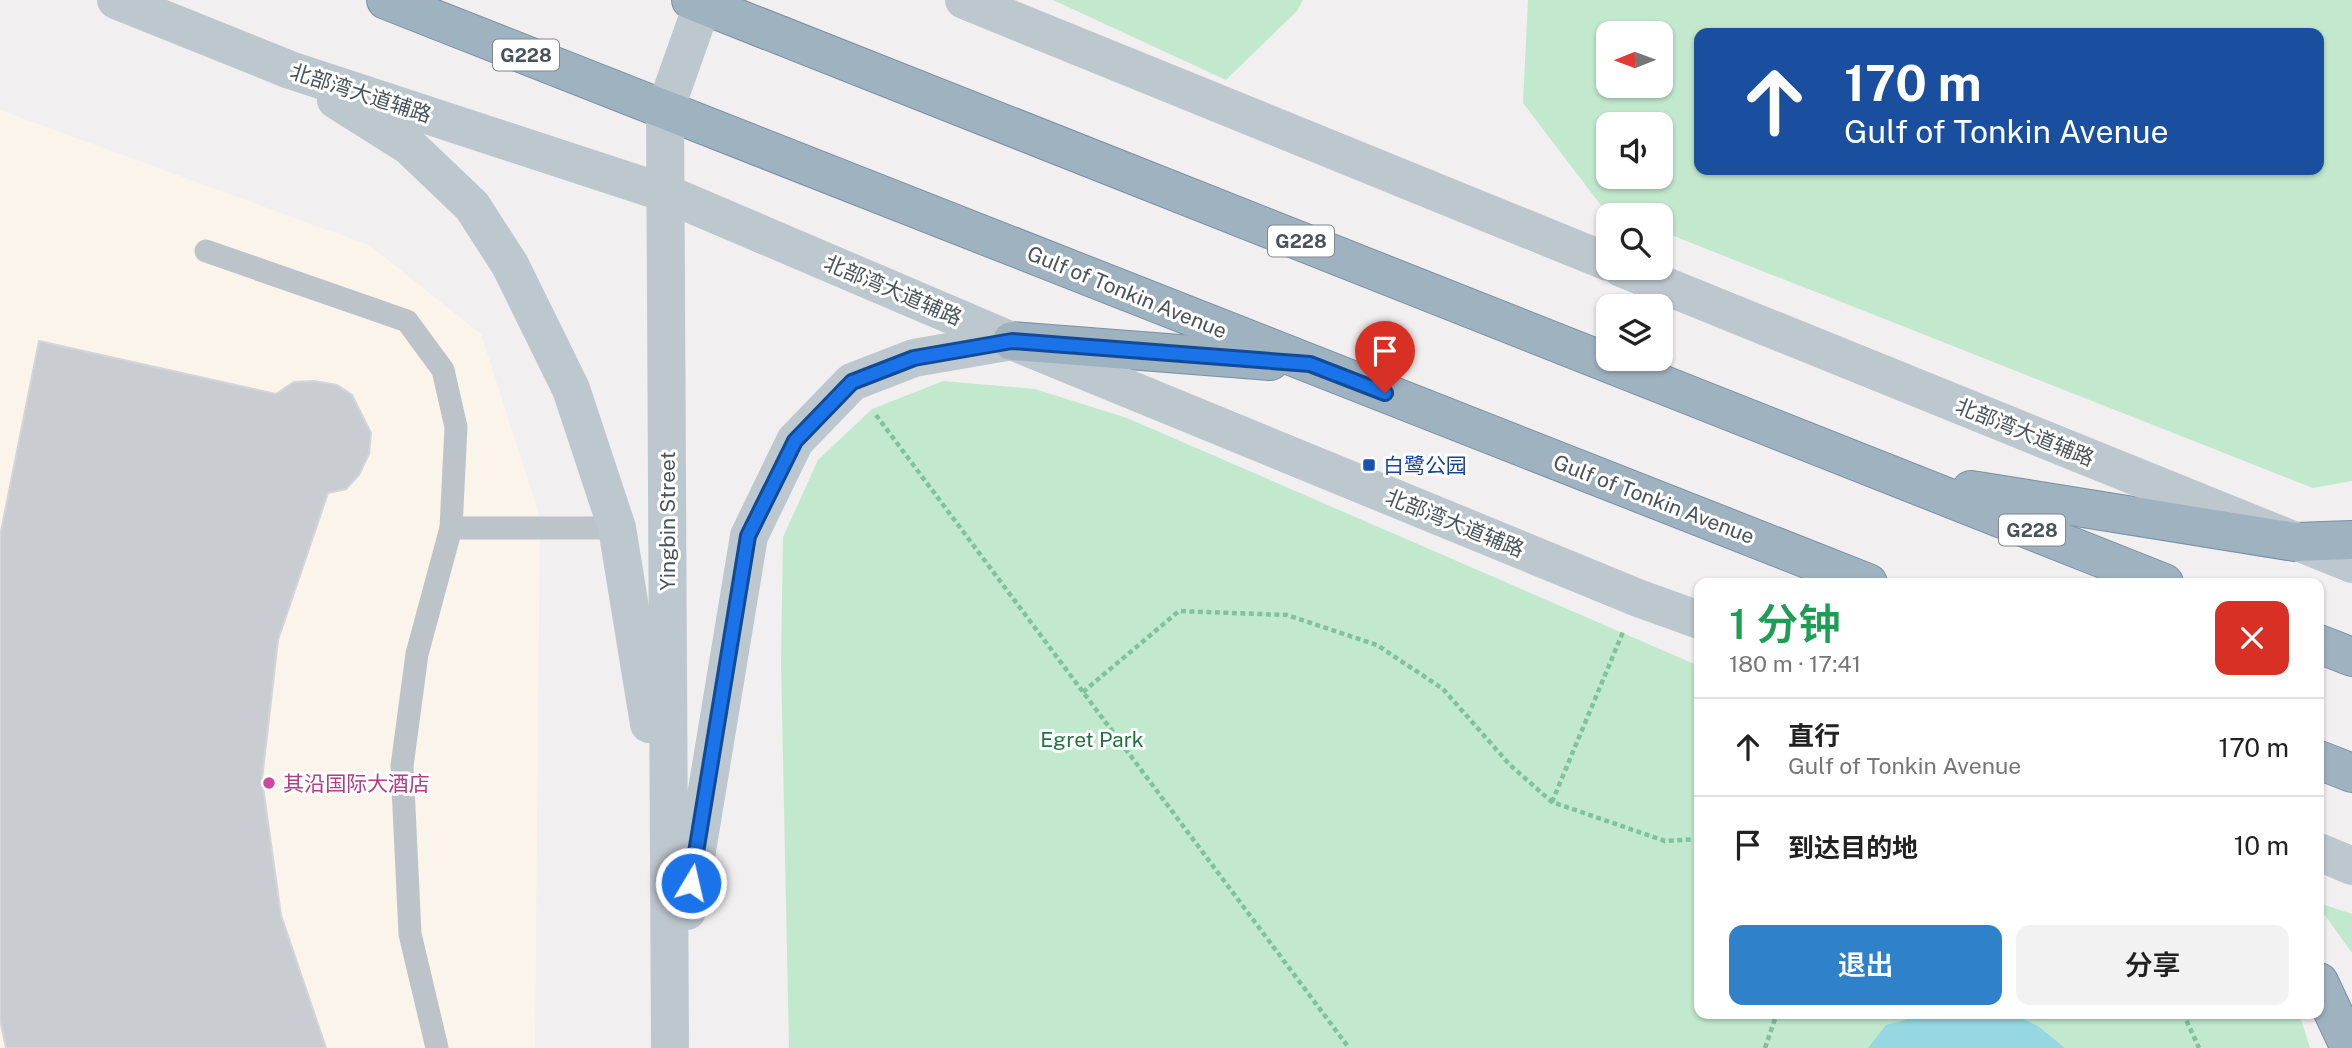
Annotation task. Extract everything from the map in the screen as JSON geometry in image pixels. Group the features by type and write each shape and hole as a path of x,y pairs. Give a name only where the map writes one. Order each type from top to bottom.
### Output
{"highway":[{"name":"Gulf of Tonkin Avenue","path":"386,0 1855,578"},
{"name":"G228","path":"699,2 2151,578"},
{"path":"1012,341 1310,364"},
{"path":"1900,478 2295,542 2352,540"},
{"path":"2324,646 2352,657"},
{"path":"2324,762 2352,773"},
{"path":"2324,993 2350,1048"}],"main road":[{"name":"北部湾大道辅路","path":"116,0 290,70 665,192 1012,341 1638,598 1694,618"},
{"path":"964,0 1596,257"},
{"name":"Yingbin Street","path":"670,1032 665,110 699,2"},
{"path":"290,70 408,146 472,206 510,265 571,389 617,528 668,842"},
{"name":"北部湾大道辅路","path":"1651,280 2352,564"},
{"path":"670,1032 748,536 795,441 852,382 914,358 1012,341"},
{"path":"2324,854 2352,866"}],"lane":[{"path":"206,251 407,321 443,370 456,427 451,528 417,653 402,766 410,934 437,1048"},
{"path":"451,528 617,528"}],"path":[{"path":"872,410 1349,1048"},
{"path":"1552,802 1638,598"},
{"path":"1083,692 1179,611 1287,615 1377,645 1443,689 1510,765 1552,802 1664,841 1694,839"},
{"path":"1765,1048 1775,1019"},
{"path":"2186,1019 2199,1048"}],"shaded area":[{"name":"其沿国际大酒店","path":"0,110 369,245 481,334 540,517 535,1048 0,1048"}],"green space":[{"path":"1053,0 1303,0 1297,11 1226,80"},
{"path":"1528,0 2352,0 2352,481 2313,488 1673,236 1673,203 1599,203 1523,103"},
{"name":"Egret Park","path":"943,381 1035,389 1127,418 1694,664 1694,1019 2301,1019 2310,1048 789,1048 781,663 783,537 818,460 872,409"},
{"path":"2324,905 2352,914 2352,953 2324,914"}],"water":[{"path":"1909,1019 2023,1019 2038,1026 2065,1048 1868,1048 1886,1025"}],"building":[{"path":"39,341 276,394 294,382 314,381 337,385 352,395 371,433 369,454 359,475 346,489 328,493 278,640 262,780 281,915 326,1048 6,1048 0,1020 0,536"}],"place":[{"name":"白鹭公园","path":"1369,465"},
{"name":"其沿国际大酒店","path":"269,783"}],"route":[{"path":"691,883 748,536 795,441 852,382 914,358 1012,341 1310,364 1385,393"}]}
